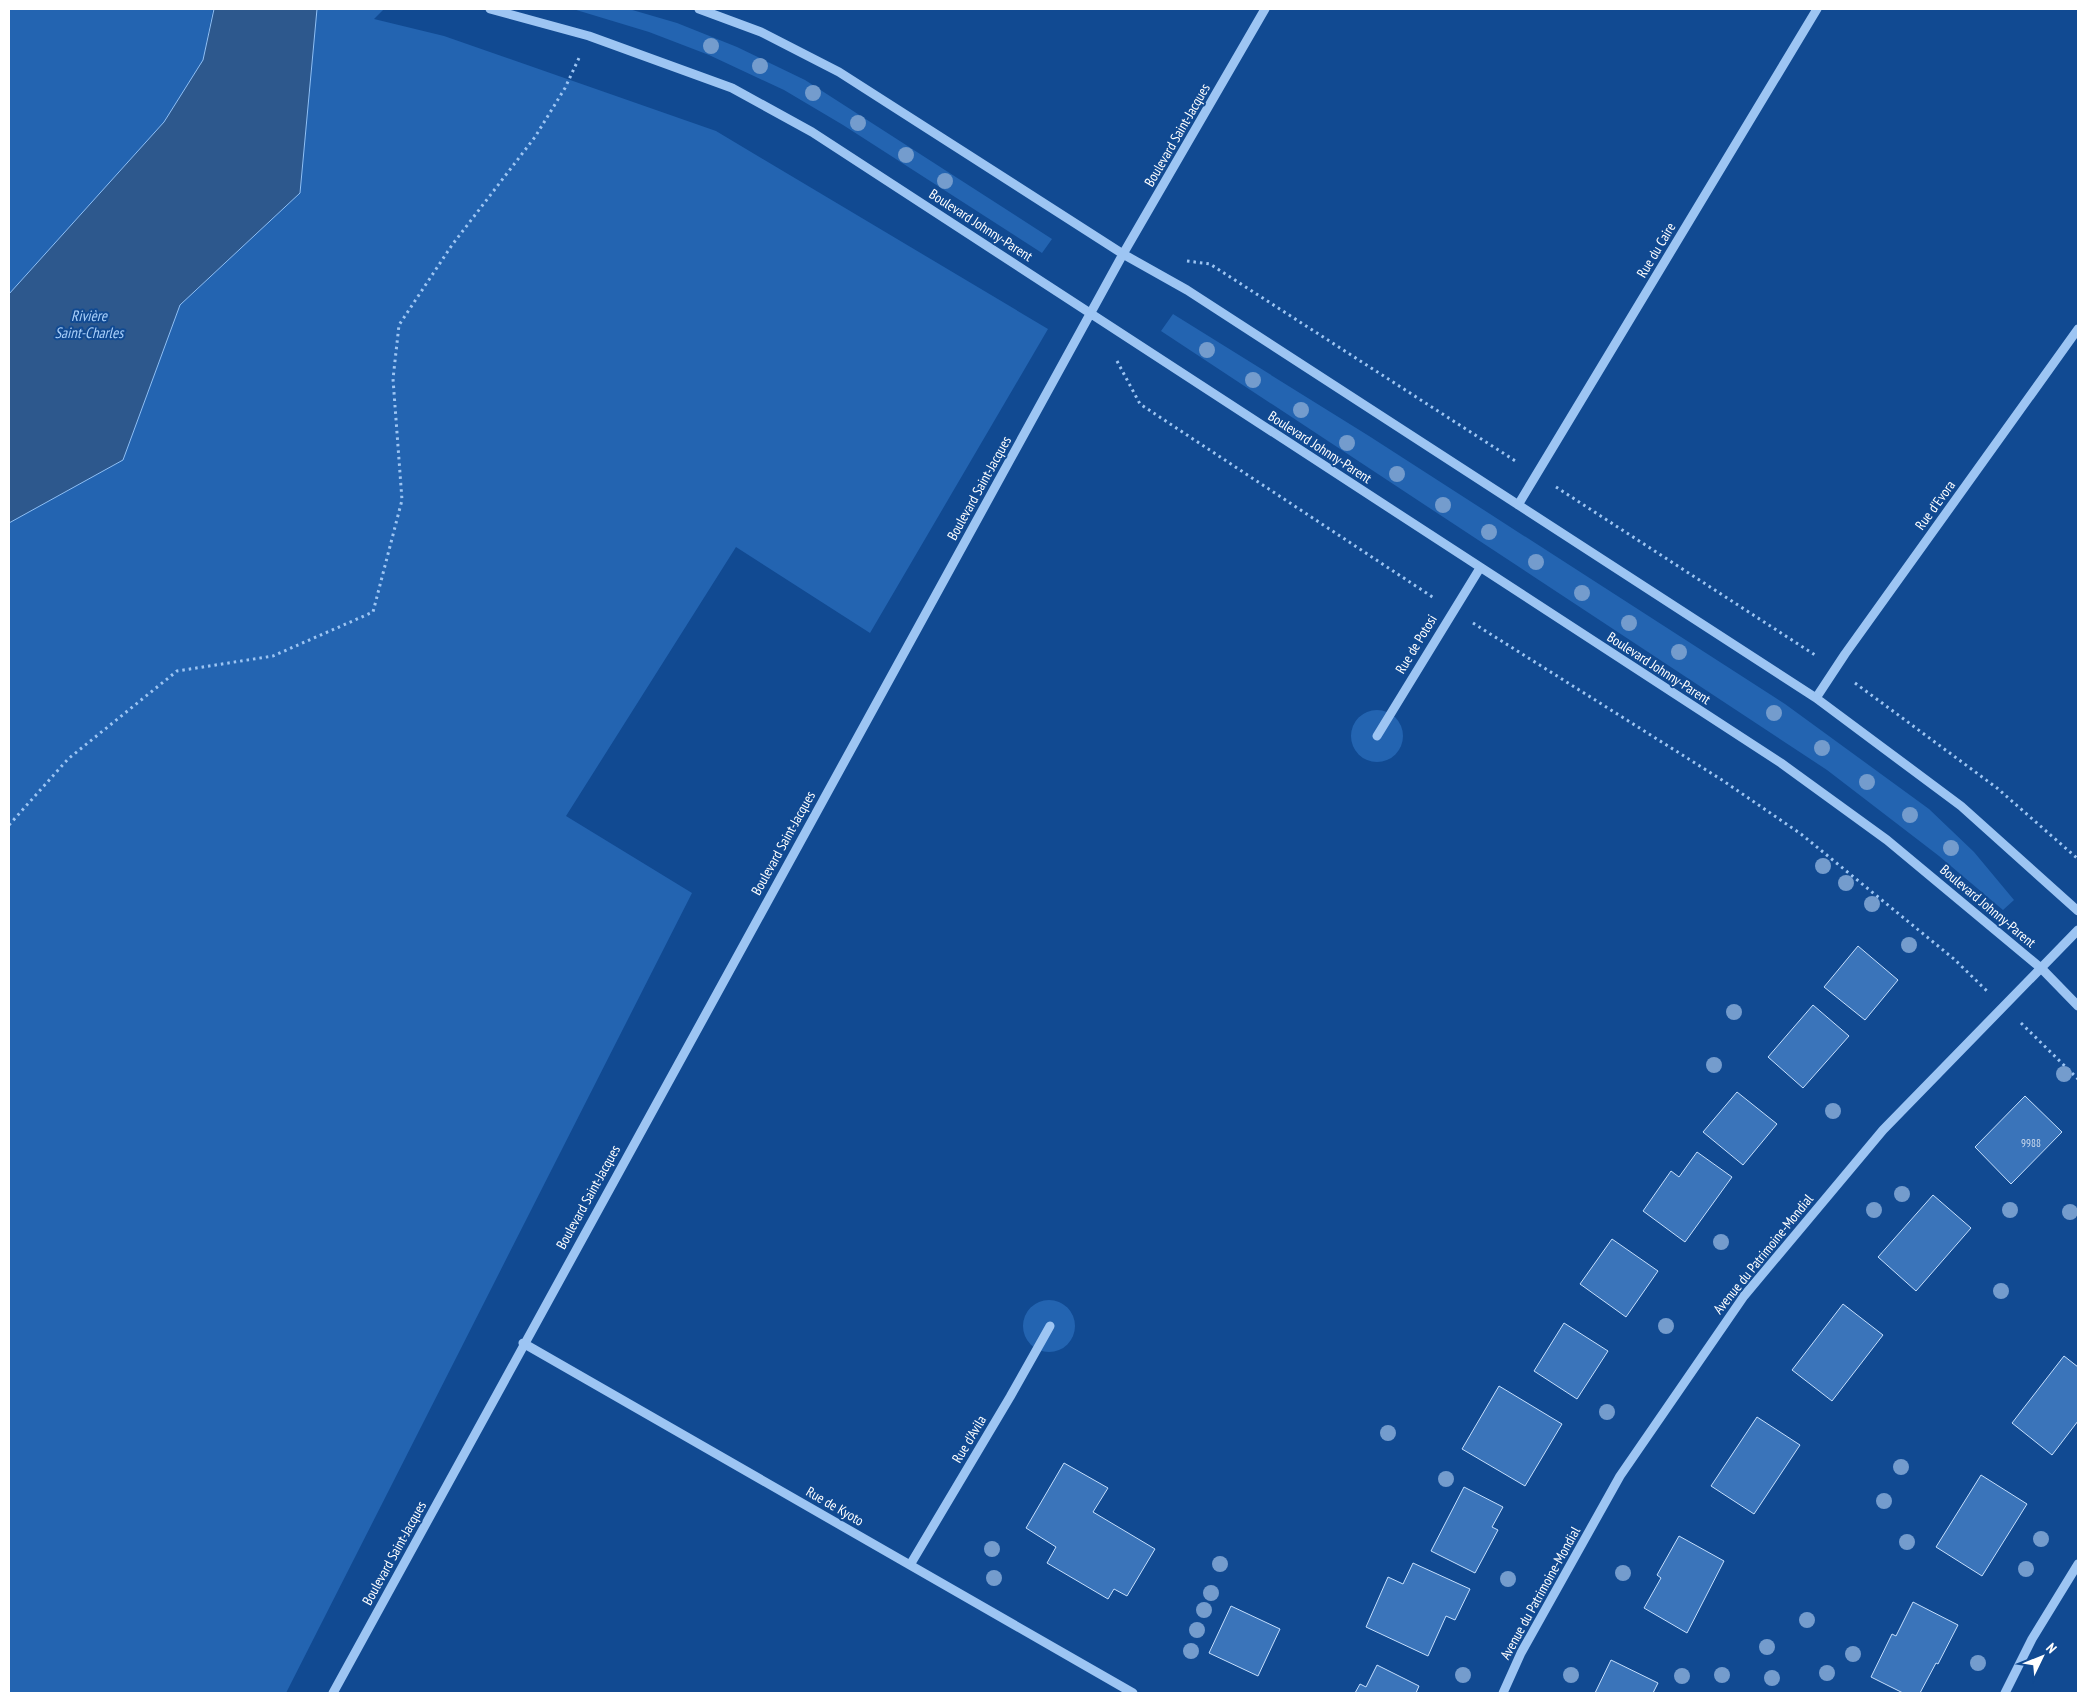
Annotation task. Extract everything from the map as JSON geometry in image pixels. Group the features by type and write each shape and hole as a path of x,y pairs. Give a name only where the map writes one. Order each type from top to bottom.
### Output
{"street":[{"name":"Boulevard Johnny-Parent","path":"490,9 590,36 732,88 812,132 1781,763 1887,840 2042,969 2078,1006"},
{"path":"700,9 761,32 839,72 1124,254 1187,290 1816,698 1961,806 2078,911"},
{"name":"Boulevard Saint-Jacques","path":"333,1693 1124,254 1265,9"},
{"name":"Rue du Caire","path":"1518,505 1817,9"},
{"name":"Rue d'Evora","path":"1816,698 1835,668 2078,329"},
{"name":"Rue de Potosi","path":"1377,736 1480,568"},
{"name":"Avenue du Patrimoine-Mondial","path":"1503,1693 1520,1653 1620,1476 1744,1296 1883,1130 2078,930"},
{"name":"Rue d'Avila","path":"910,1565 1050,1326"},
{"name":"Rue de Kyoto","path":"524,1343 1133,1693"},
{"path":"2005,1693 2032,1639 2078,1564"}],"path":[{"path":"9,825 68,759 177,671 273,656 373,612 402,500 393,379 400,325 452,245 535,137 565,88 590,36"},
{"path":"1181,261 1210,264 1835,668 1997,788 2078,859"},
{"path":"1114,355 1140,404 1453,610 1722,780 1801,834 1954,959 2003,1007 2050,1049 2078,1078"}],"shaded area":[{"path":"9,9 213,9 203,60 164,122 9,294"},
{"path":"317,9 384,9 374,19 444,36 716,131 1048,329 870,633 736,547 566,816 692,893 286,1693 9,1693 9,523 123,460 180,305 300,193"},
{"path":"573,9 629,9 677,23 737,47 805,80 1052,239 1042,253 843,125 784,90 709,55 649,32"},
{"path":"1173,314 1369,436 1785,704 1929,809 1974,852 2014,900 2003,910 1939,856 1827,770 1161,331"},
{"path":"1372,710 1382,710 1391,714 1399,722 1403,736 1399,750 1391,758 1382,762 1372,762 1363,758 1355,750 1351,741 1351,731 1355,722 1363,714"},
{"path":"1049,1300 1059,1302 1067,1308 1073,1316 1075,1326 1073,1336 1067,1344 1059,1350 1049,1352 1039,1350 1031,1344 1025,1336 1023,1326 1025,1316 1031,1308 1039,1302"}],"water":[{"name":"Rivière Saint-Charles","path":"214,9 317,9 300,193 180,305 123,460 9,523 9,294 164,122 203,60"}],"building":[{"path":"1858,946 1898,980 1865,1020 1824,987"},
{"path":"1813,1005 1849,1036 1803,1088 1768,1057"},
{"path":"1737,1092 1777,1124 1743,1165 1703,1132"},
{"path":"2025,1096 2062,1132 2011,1184 1975,1147"},
{"path":"1697,1152 1732,1177 1685,1242 1643,1211 1671,1171 1679,1177"},
{"path":"1933,1195 1971,1228 1916,1291 1878,1257"},
{"path":"1612,1239 1658,1271 1626,1317 1580,1284"},
{"path":"1843,1304 1883,1335 1832,1401 1792,1370"},
{"path":"1564,1323 1608,1351 1577,1399 1534,1371"},
{"path":"2064,1356 2078,1367 2078,1421 2052,1455 2012,1423"},
{"path":"1499,1386 1562,1424 1525,1486 1462,1449"},
{"path":"1757,1417 1800,1445 1754,1514 1711,1486"},
{"path":"1064,1463 1108,1488 1093,1512 1155,1549 1127,1596 1114,1589 1108,1599 1047,1563 1056,1547 1026,1528"},
{"path":"1981,1475 2027,1504 1982,1576 1936,1547"},
{"path":"1464,1487 1503,1507 1492,1527 1498,1530 1475,1573 1431,1551"},
{"path":"1679,1536 1724,1561 1687,1633 1644,1608 1661,1578 1657,1575"},
{"path":"1413,1563 1470,1589 1455,1620 1446,1616 1428,1656 1366,1627 1388,1577 1403,1584"},
{"path":"1913,1602 1958,1625 1938,1664 1936,1663 1920,1693 1903,1693 1871,1677 1892,1634 1896,1636"},
{"path":"1231,1606 1280,1629 1258,1676 1209,1653"},
{"path":"1611,1660 1658,1683 1653,1693 1595,1693"},
{"path":"1377,1665 1419,1686 1416,1693 1355,1693 1360,1684 1366,1687"}]}
